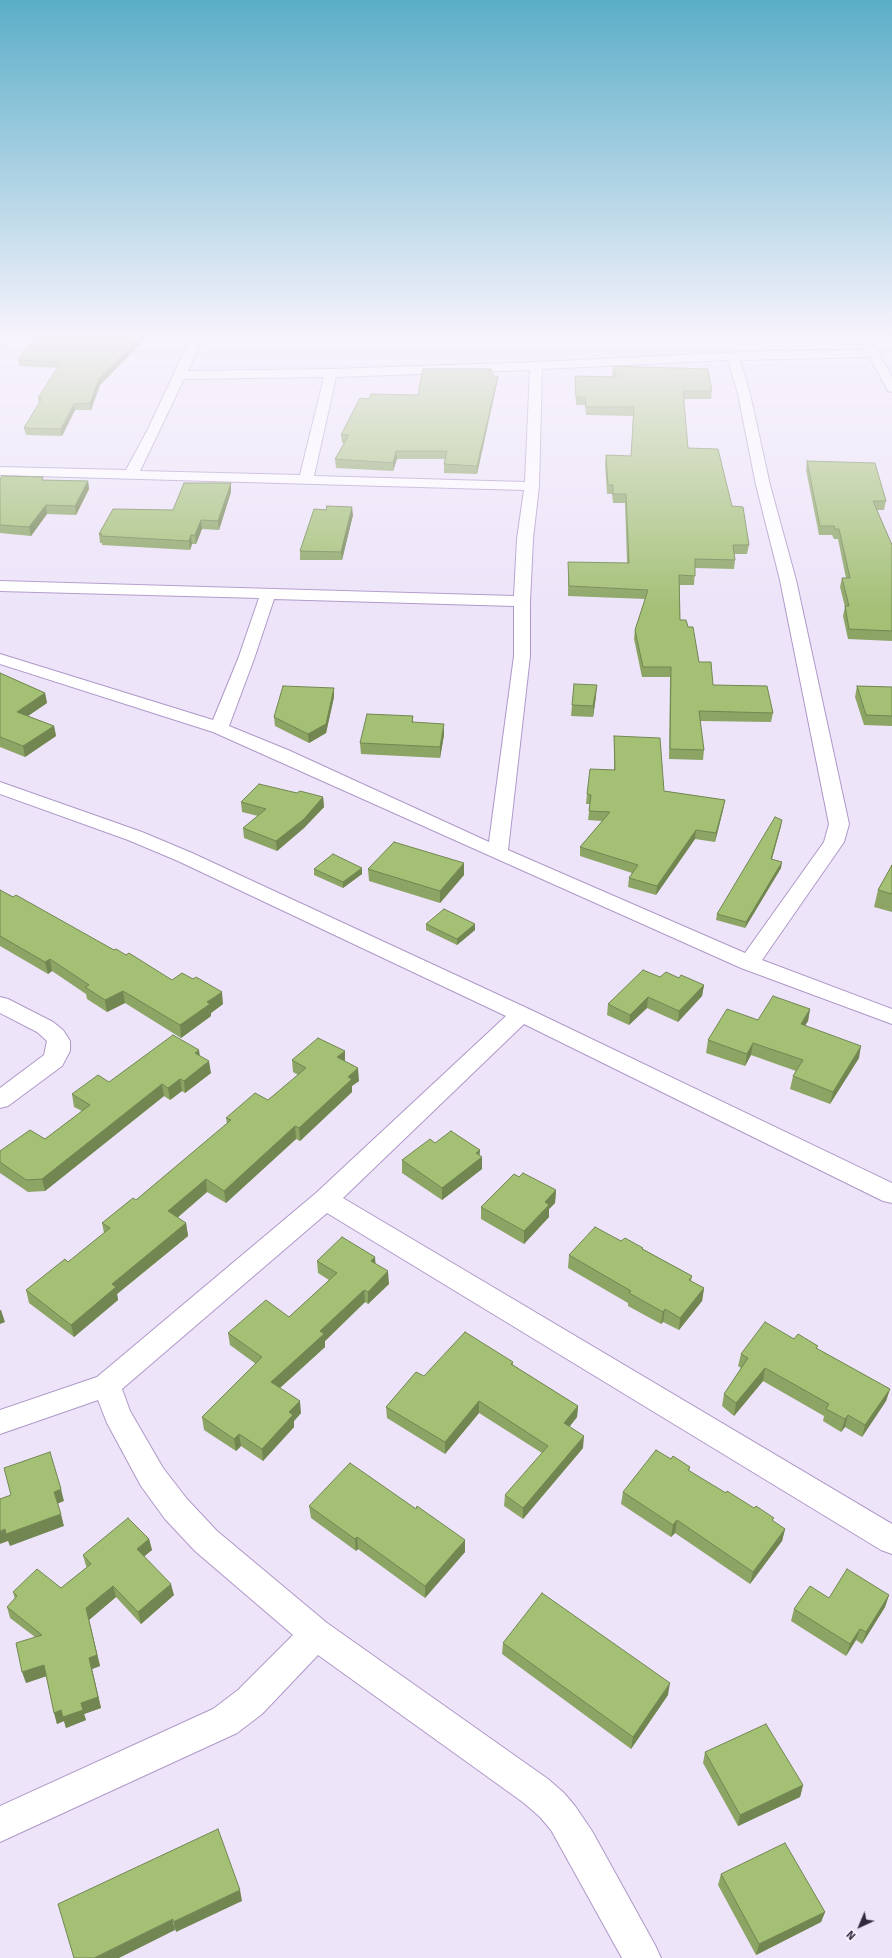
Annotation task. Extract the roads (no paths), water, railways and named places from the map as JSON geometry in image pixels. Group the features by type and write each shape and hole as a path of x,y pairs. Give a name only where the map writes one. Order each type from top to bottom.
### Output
{"street":[{"path":"131,475 156,428"},
{"path":"306,480 318,428"},
{"path":"498,853 522,656 522,601 525,539 532,486 534,428"},
{"path":"748,962 834,842 839,824 788,580 763,484 751,428"},
{"path":"0,471 532,486"},
{"path":"0,586 522,601"},
{"path":"219,728 246,659 268,594"},
{"path":"0,659 219,728 347,783 498,853 748,962 892,1017"},
{"path":"0,788 135,836 185,857 521,1014 892,1194"},
{"path":"0,1004 50,1031 59,1041 59,1046 54,1060 0,1100"},
{"path":"0,1422 107,1385 325,1200 521,1014"},
{"path":"325,1200 892,1540"},
{"path":"107,1385 117,1414 152,1477 176,1510 206,1541 316,1634 536,1791 552,1805 563,1818 579,1844 642,1958"},
{"path":"0,1824 198,1734 225,1720 250,1702 316,1634"}]}
